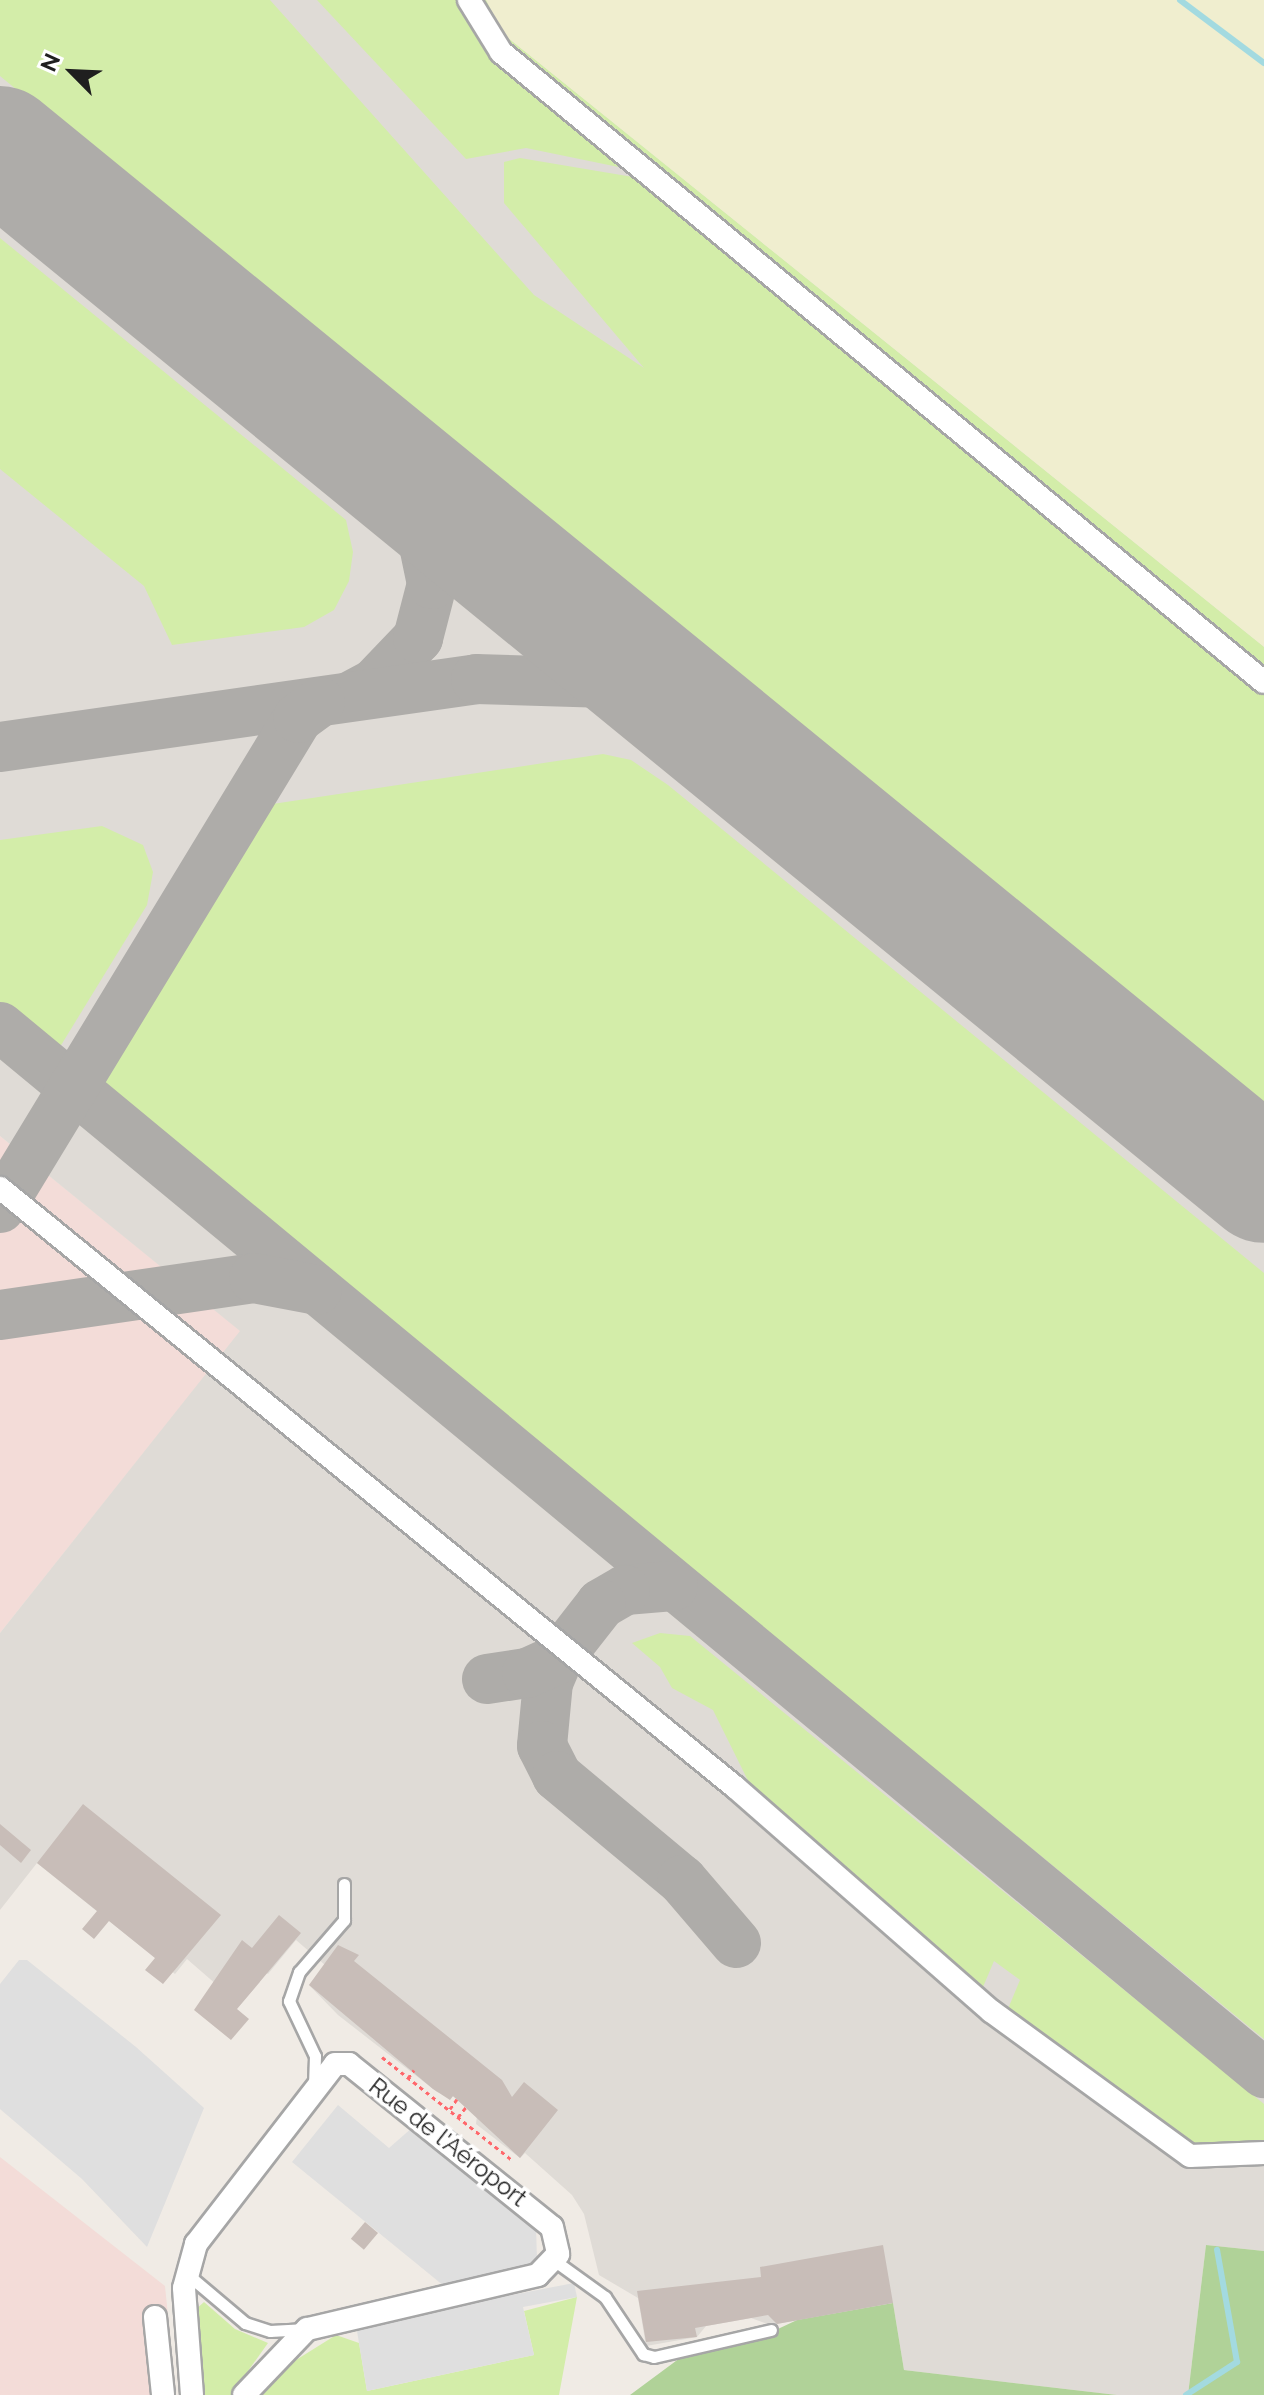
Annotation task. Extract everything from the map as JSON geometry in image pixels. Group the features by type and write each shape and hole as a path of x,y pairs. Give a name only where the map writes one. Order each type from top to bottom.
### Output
{"street":[{"path":"469,0 501,52 1264,682"},
{"path":"0,1188 735,1787 1016,2030 1190,2156 1264,2153"},
{"name":"Rue de l'Aéroport","path":"192,2395 187,2273 202,2230 335,2064 349,2064 542,2214 557,2238 555,2261"},
{"path":"244,2395 307,2329 538,2275 555,2261"},
{"path":"155,2317 163,2395"}],"lane":[{"path":"314,2091 315,2056 289,2001 299,1972 344,1920 344,1884"},
{"path":"555,2261 587,2279 635,2346 654,2357 771,2330"},
{"path":"187,2273 245,2323 270,2331 307,2329"}],"path":[{"path":"382,2057 512,2160"},
{"path":"408,2078 414,2070"},
{"path":"449,2110 457,2099"},
{"path":"458,2117 466,2107"}],"shaded area":[{"path":"0,0 486,0 503,34 1264,647 1264,2251 1206,2245 1188,2395 1117,2395 904,2370 893,2303 770,2325 751,2318 706,2326 697,2337 646,2346 638,2298 599,2275 584,2214 572,2195 525,2153 520,2158 476,2124 477,2116 454,2097 437,2092 338,2015 309,1985 325,1965 296,1940 268,1974 263,1971 256,1979 260,1982 240,2005 187,1959 175,1974 37,1863 0,1910 0,1633 240,1331 0,1136"},
{"path":"486,0 1264,0 1264,647 503,34"},
{"path":"0,1136 241,1331 0,1633"},
{"path":"19,1960 27,1960 136,2047 204,2108 147,2247 82,2179 0,2109 0,1984"},
{"path":"338,2105 389,2148 413,2127 536,2228 537,2259 519,2271 444,2286 292,2162"},
{"path":"0,2157 165,2286 176,2395 0,2395"},
{"path":"574,2283 577,2297 523,2307 534,2355 367,2391 356,2325"}],"green space":[{"path":"0,0 270,0 534,295 644,368 504,203 504,162 520,158 633,177 675,203 1264,687 1264,1109 0,76"},
{"path":"317,0 463,0 633,170 526,148 466,159"},
{"path":"475,0 486,0 503,34 1264,647 1264,672 512,55"},
{"path":"0,238 346,520 353,552 349,581 334,610 304,627 172,645 144,586 0,469"},
{"path":"603,754 631,760 668,785 1264,1273 1264,2039 496,1409 92,1087 93,1075 266,805"},
{"path":"102,826 143,845 153,872 147,905 55,1055 0,1011 0,840"},
{"path":"660,1633 690,1636 1264,2104 1264,2148 1188,2151 1005,2016 1020,1980 994,1961 980,1994 770,1825 713,1710 672,1688 660,1667 632,1643"},
{"path":"1206,2245 1264,2251 1264,2395 1188,2395"},
{"path":"577,2297 559,2395 260,2395 280,2370 336,2335 359,2343 367,2391 534,2355 524,2311"},
{"path":"204,2302 235,2329 268,2343 231,2395 202,2395 195,2310"},
{"path":"893,2303 904,2370 1117,2395 630,2395 684,2355 763,2336 797,2320"}],"building":[{"path":"83,1804 221,1915 163,1984 145,1970 155,1958 109,1921 94,1939 82,1929 97,1911 37,1863"},
{"path":"0,1824 31,1850 21,1863 0,1845"},
{"path":"279,1915 301,1933 237,2009 249,2019 231,2040 194,2010 242,1940 252,1948"},
{"path":"338,1945 359,1955 354,1961 502,2080 512,2097 524,2082 558,2110 520,2158 453,2096 450,2100 433,2089 309,1985"},
{"path":"365,2222 378,2233 364,2250 351,2239"},
{"path":"883,2245 893,2303 777,2324 768,2315 695,2328 697,2337 646,2342 637,2291 761,2277 760,2267"}],"waterway":[{"path":"1180,0 1264,63"},
{"path":"1186,2395 1237,2362 1217,2250"}],"taxiway":[{"path":"351,696 374,684 418,638 432,584 421,531 370,448"},
{"path":"0,747 476,679 607,683 678,700"},
{"path":"0,1208 298,718 320,702"},
{"path":"0,1027 1264,2073"},
{"path":"0,1315 254,1278 317,1290"},
{"path":"673,1586 625,1590 601,1604 558,1659 548,1682 542,1746 557,1776 682,1880 736,1943"},
{"path":"487,1679 527,1673 558,1659"}],"runway":[{"path":"0,148 1264,1181"}]}
